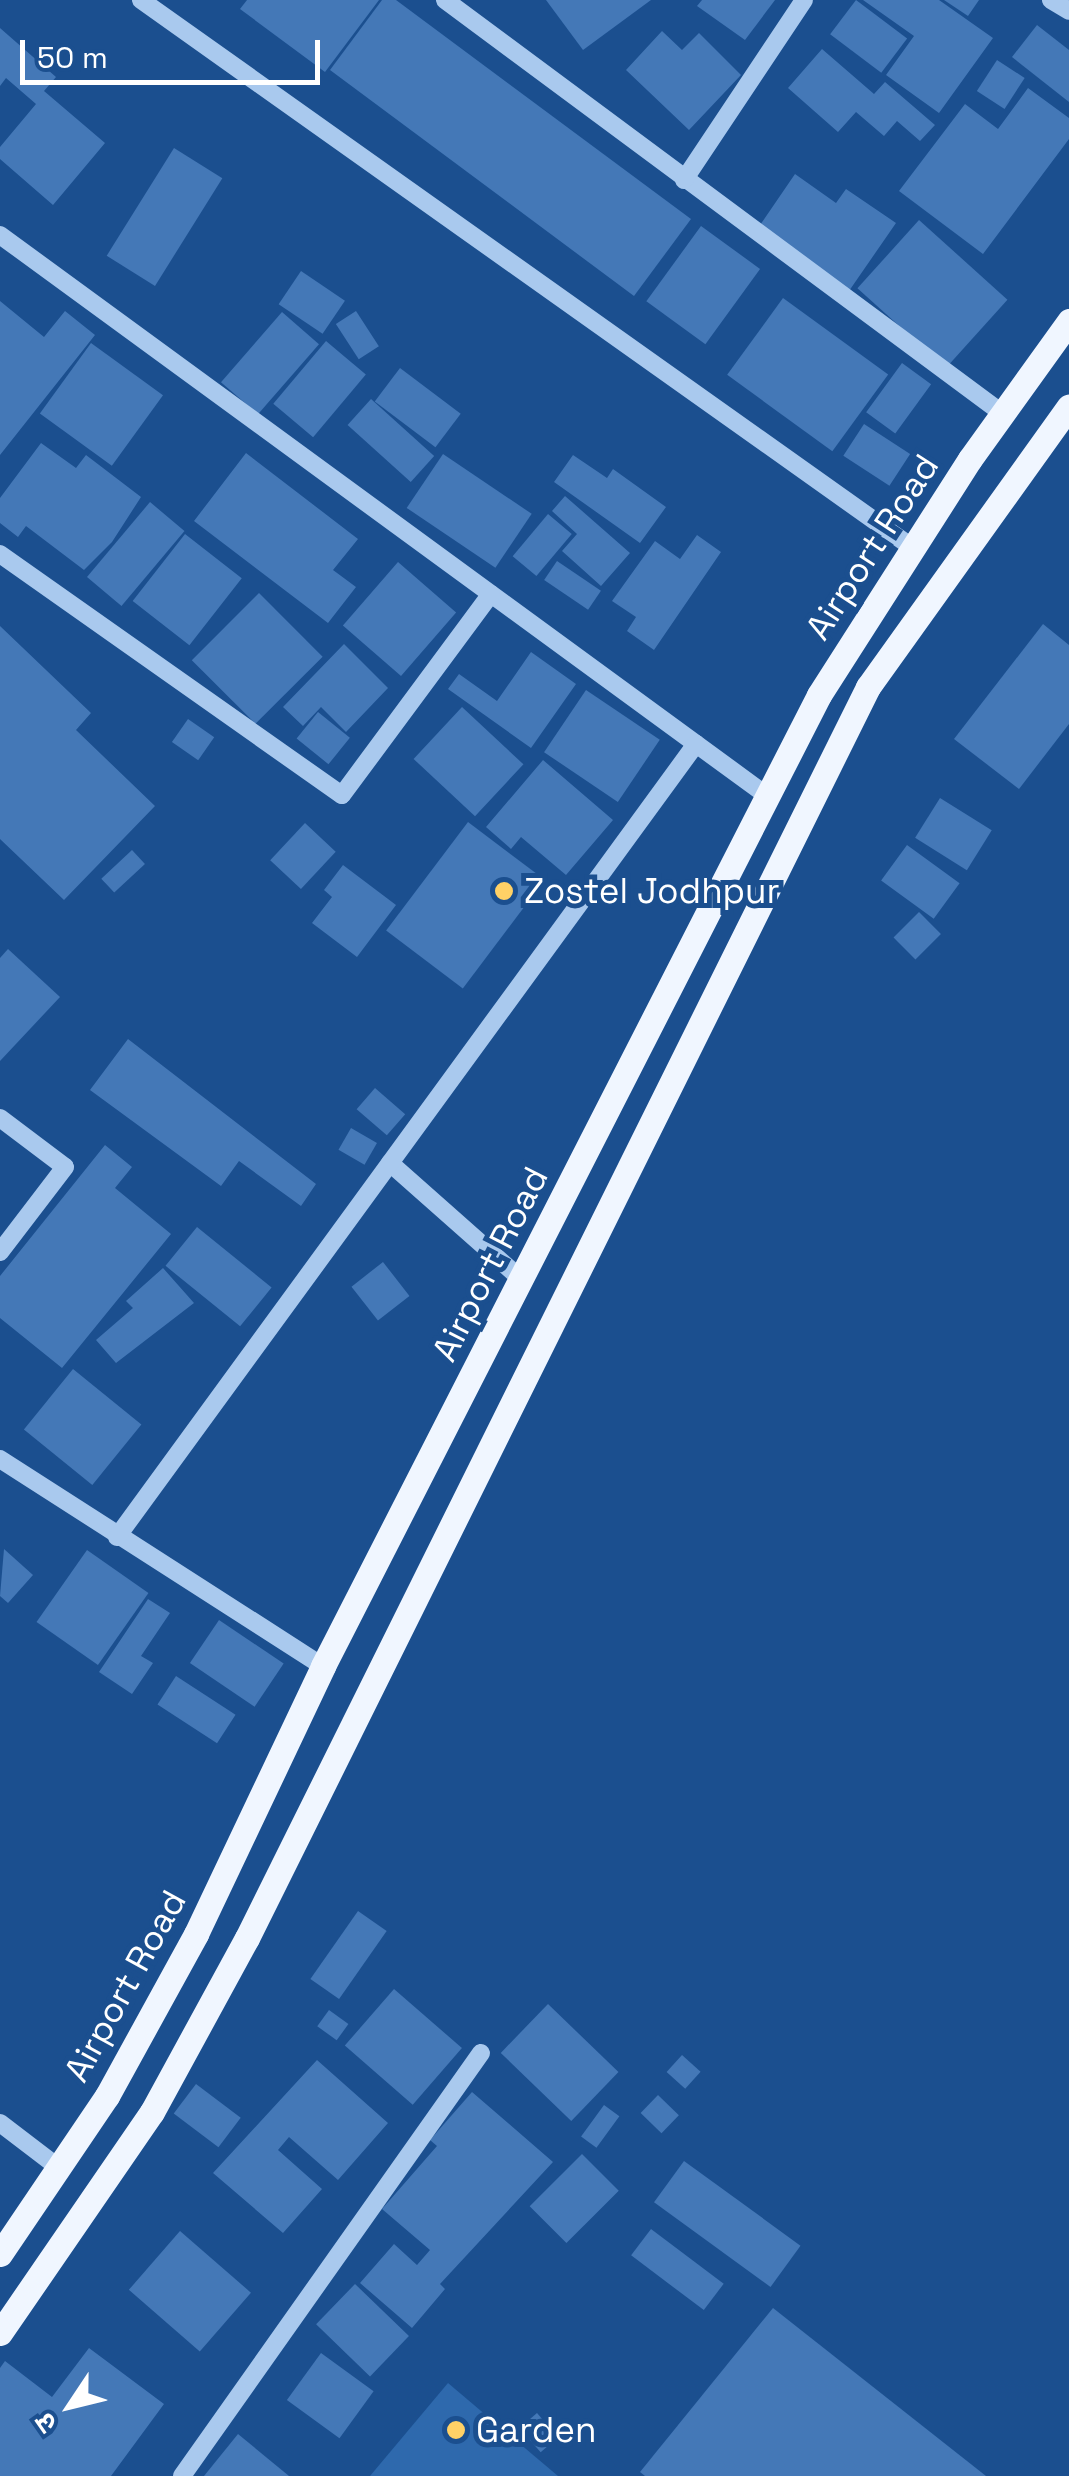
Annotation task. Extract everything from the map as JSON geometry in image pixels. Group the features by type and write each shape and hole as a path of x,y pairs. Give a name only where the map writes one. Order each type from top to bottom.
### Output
{"main road":[{"name":"Airport Road","path":"0,2254 59,2168 196,1934 323,1666 819,695 1002,414 1069,322"},
{"name":"Airport Road","path":"0,2333 152,2112 247,1938 868,687 1069,406"}],"street":[{"path":"141,0 913,548"},
{"path":"445,0 1002,414"},
{"path":"684,180 804,0"},
{"path":"1051,0 1069,10"},
{"path":"0,235 766,795"},
{"path":"0,554 342,795 491,594"},
{"path":"117,1538 696,744"},
{"path":"0,1118 65,1167 0,1252"},
{"path":"390,1163 521,1280"},
{"path":"0,1458 117,1538 323,1666"},
{"path":"182,2476 481,2052"},
{"path":"0,2123 59,2168"}],"shaded area":[{"name":"Garden","path":"448,2383 558,2476 370,2476"}],"building":[{"path":"247,0 379,0 325,72 240,9"},
{"path":"382,0 396,0 691,219 634,296 330,70"},
{"path":"546,0 651,0 583,50"},
{"path":"702,0 775,0 745,40 697,6"},
{"path":"856,0 907,39 881,73 830,34"},
{"path":"863,0 939,0 993,38 939,113 886,75 914,36"},
{"path":"944,0 979,0 968,16"},
{"path":"1037,25 1069,50 1069,102 1012,57"},
{"path":"0,28 56,77 44,91 105,143 53,205 0,159 0,147 36,104 6,78 0,86"},
{"path":"662,31 682,50 699,33 741,75 689,130 626,70"},
{"path":"822,49 874,94 885,82 935,125 920,141 897,121 884,136 856,112 838,132 788,88"},
{"path":"997,60 1025,78 1005,109 977,91"},
{"path":"1028,88 1069,118 1069,139 983,254 899,191 965,104 998,129"},
{"path":"174,148 222,178 155,286 107,256"},
{"path":"795,174 836,203 846,189 896,223 849,291 758,228"},
{"path":"919,220 1007,300 946,368 857,288"},
{"path":"701,226 760,269 705,344 646,301"},
{"path":"301,271 345,301 323,334 279,304"},
{"path":"783,298 888,374 832,451 727,375"},
{"path":"0,301 44,337 65,311 95,335 0,455"},
{"path":"356,311 379,346 359,359 336,324"},
{"path":"282,312 319,344 258,414 221,382"},
{"path":"326,341 366,374 313,437 273,404"},
{"path":"91,343 163,395 112,466 40,413"},
{"path":"902,363 931,384 895,434 866,412"},
{"path":"400,368 461,414 435,447 375,402"},
{"path":"371,399 434,456 411,482 348,425"},
{"path":"864,424 910,454 889,486 843,456"},
{"path":"41,443 76,468 86,455 141,497 112,542 84,570 26,526 18,537 0,523 0,498"},
{"path":"246,453 358,539 333,570 356,587 328,623 194,521"},
{"path":"443,454 532,514 495,568 407,508"},
{"path":"573,455 607,478 613,469 666,507 640,543 554,482"},
{"path":"565,496 630,553 601,586 562,551 577,534 552,511"},
{"path":"150,502 184,531 121,606 87,577"},
{"path":"548,514 572,534 536,576 513,556"},
{"path":"185,534 242,578 189,645 133,601"},
{"path":"697,535 721,552 654,650 627,631 636,617 612,601 655,541 680,559"},
{"path":"557,561 601,591 588,610 544,580"},
{"path":"398,562 456,613 401,676 343,625"},
{"path":"259,593 323,657 255,724 192,660"},
{"path":"1043,624 1069,645 1069,724 1019,789 954,739"},
{"path":"0,626 91,713 76,730 155,806 64,900 0,839"},
{"path":"344,644 388,688 346,732 321,707 303,726 283,707"},
{"path":"531,652 576,684 531,748 448,689 459,674 497,701"},
{"path":"586,690 660,740 618,802 544,752"},
{"path":"462,707 523,764 475,816 414,759"},
{"path":"318,712 350,738 328,764 297,738"},
{"path":"188,719 214,737 198,760 172,742"},
{"path":"543,760 613,820 566,875 521,837 511,849 486,827"},
{"path":"940,798 992,830 967,870 915,838"},
{"path":"468,822 545,880 463,988 386,931"},
{"path":"305,823 336,852 301,889 270,860"},
{"path":"907,845 960,883 934,919 881,881"},
{"path":"132,850 145,864 114,893 101,879"},
{"path":"343,865 396,905 357,957 312,923 332,897 324,890"},
{"path":"919,912 941,934 915,959 894,937"},
{"path":"8,949 60,997 0,1061 0,958"},
{"path":"128,1039 316,1184 301,1206 239,1161 221,1186 90,1090"},
{"path":"375,1088 405,1114 387,1135 357,1109"},
{"path":"351,1128 377,1143 364,1165 339,1150"},
{"path":"105,1145 132,1167 115,1188 171,1234 62,1368 0,1318 0,1276"},
{"path":"197,1227 272,1287 240,1326 166,1266"},
{"path":"383,1262 409,1296 378,1321 351,1287"},
{"path":"163,1268 194,1303 116,1363 96,1340 133,1308 126,1301"},
{"path":"73,1369 141,1424 92,1485 24,1430"},
{"path":"4,1549 33,1575 8,1603 0,1596"},
{"path":"87,1550 148,1593 98,1665 37,1622"},
{"path":"148,1599 170,1613 141,1656 153,1663 132,1694 99,1672"},
{"path":"219,1620 284,1664 255,1707 190,1663"},
{"path":"176,1676 236,1715 217,1743 157,1705"},
{"path":"358,1911 387,1931 339,1999 310,1979"},
{"path":"394,1989 462,2048 413,2105 345,2046"},
{"path":"548,2004 618,2072 571,2121 501,2053"},
{"path":"329,2010 348,2024 337,2040 317,2026"},
{"path":"682,2055 701,2072 685,2089 667,2072"},
{"path":"317,2060 388,2123 338,2180 289,2137 278,2150 322,2189 283,2233 213,2173"},
{"path":"196,2084 241,2118 218,2147 174,2114"},
{"path":"472,2092 553,2162 440,2284 445,2289 412,2328 360,2283 394,2244 417,2265 430,2250 382,2209 437,2146 430,2140"},
{"path":"658,2095 679,2115 661,2133 641,2113"},
{"path":"604,2105 619,2116 596,2148 581,2137"},
{"path":"582,2154 619,2191 566,2243 530,2206"},
{"path":"684,2161 800,2246 771,2287 654,2202"},
{"path":"651,2229 724,2284 704,2310 631,2255"},
{"path":"180,2231 251,2293 200,2352 129,2290"},
{"path":"355,2284 409,2336 370,2376 316,2324"},
{"path":"773,2308 986,2476 645,2476 640,2472"},
{"path":"89,2348 164,2404 111,2476 0,2476 0,2368 5,2361 52,2397"},
{"path":"321,2353 374,2391 339,2438 287,2400"},
{"path":"537,2413 558,2437 541,2452 520,2428"},
{"path":"238,2434 289,2476 204,2476"}],"place":[{"name":"Zostel Jodhpur","path":"504,891"},
{"name":"Garden","path":"456,2430"}]}
